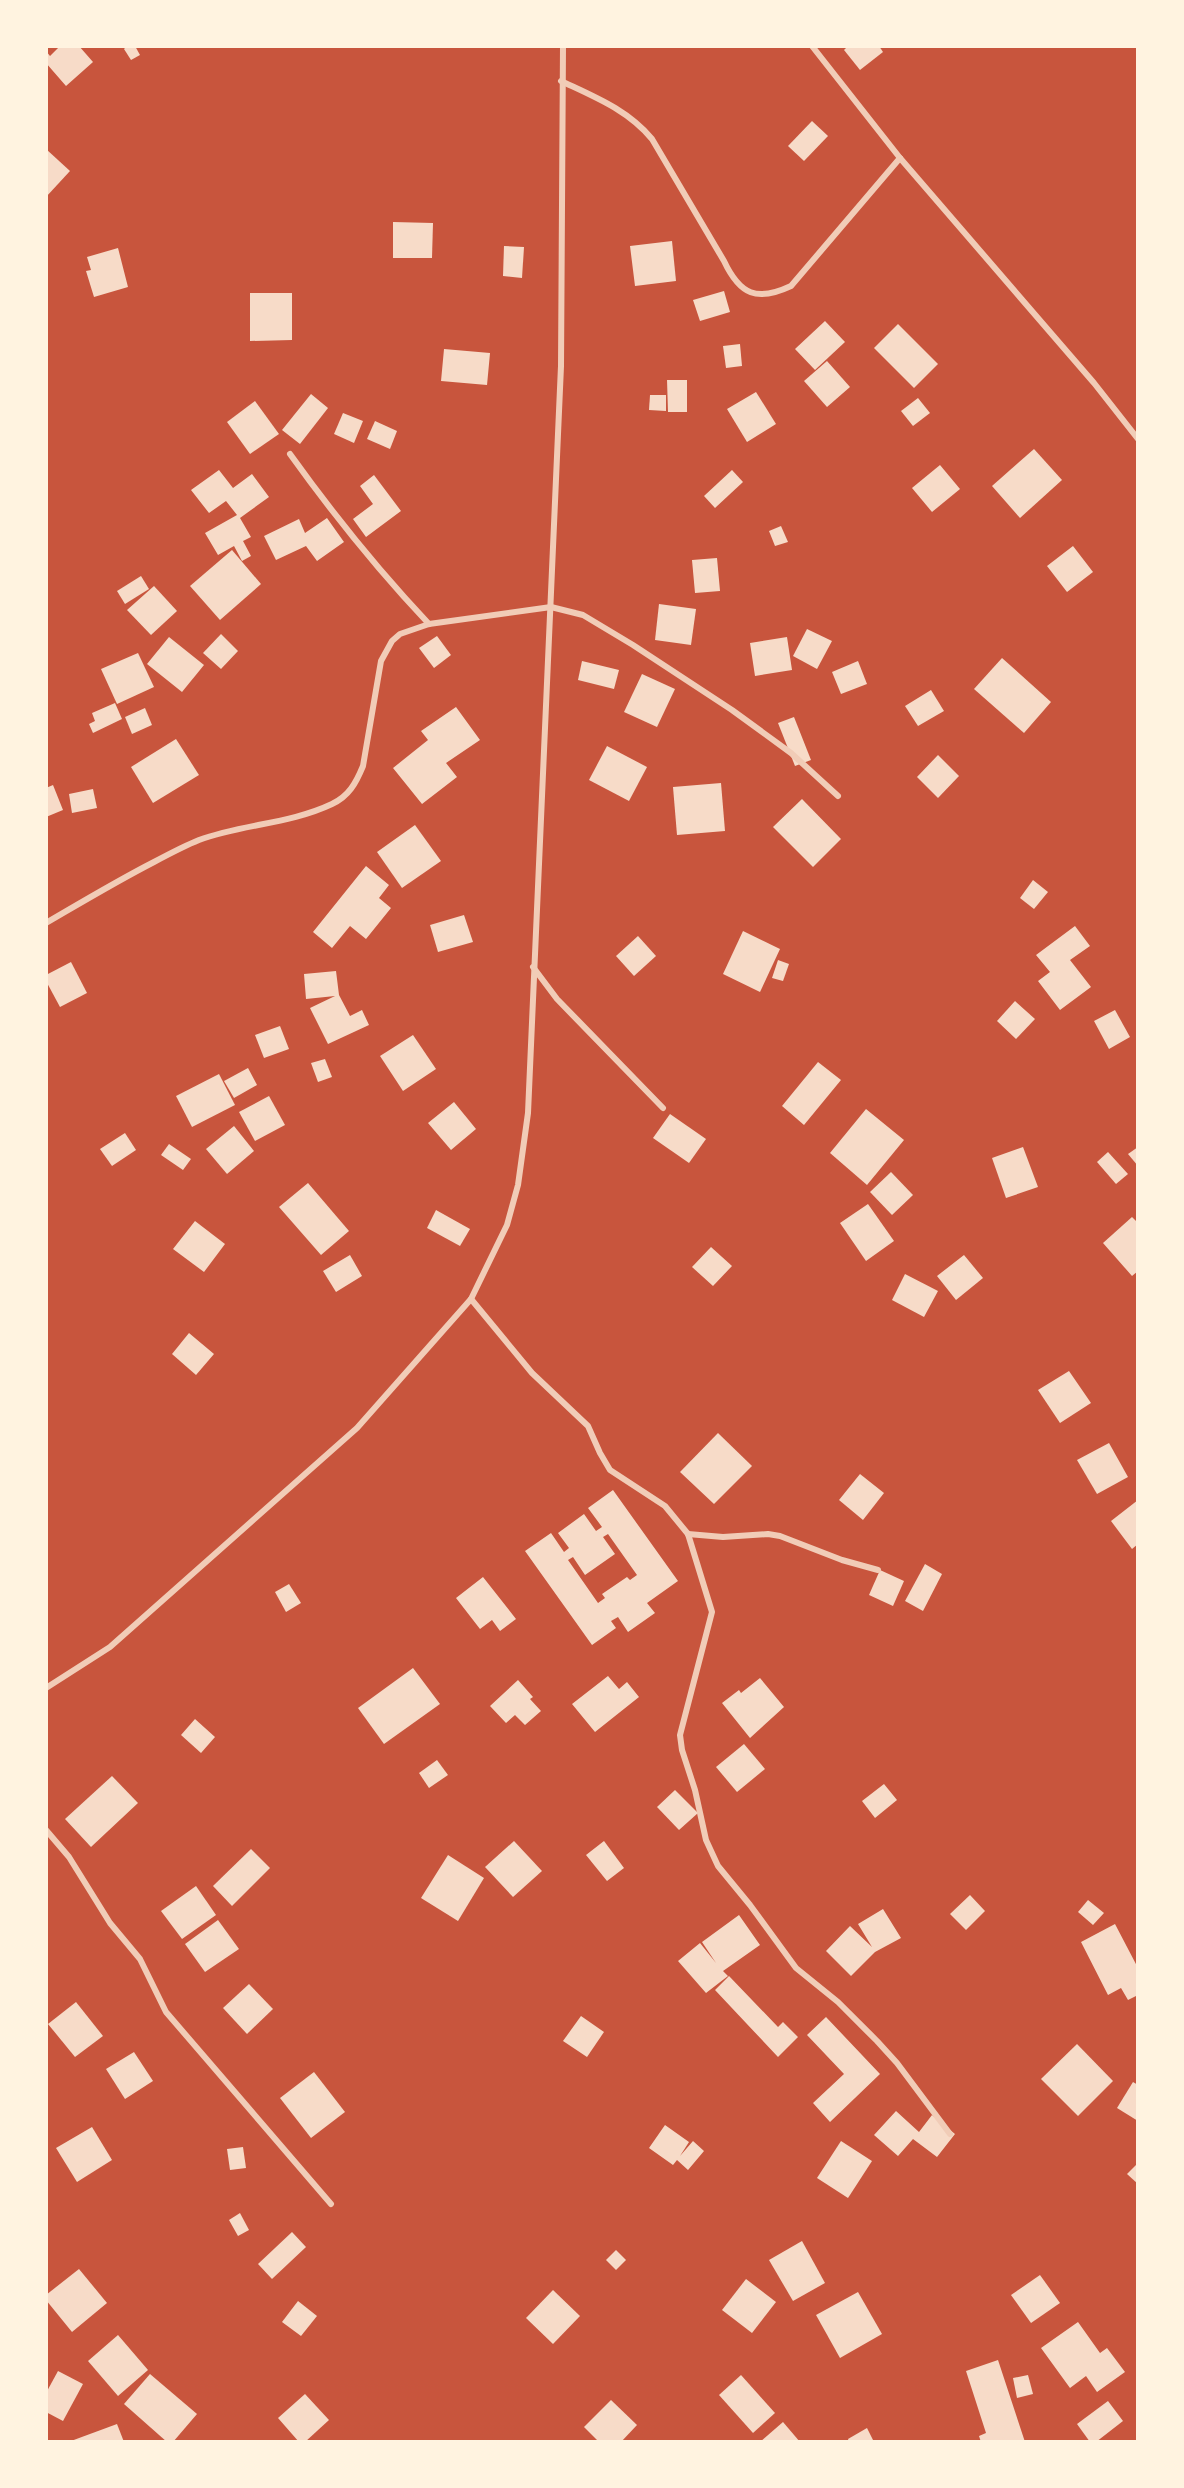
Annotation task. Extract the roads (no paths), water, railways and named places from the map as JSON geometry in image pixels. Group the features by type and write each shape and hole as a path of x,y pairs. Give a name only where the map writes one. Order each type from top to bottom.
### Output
{"street":[{"path":"46,1688 110,1647 357,1428 471,1299 507,1225 518,1185 528,1113 561,366 563,46"},
{"path":"812,46 900,158 1094,383 1137,439"},
{"path":"561,81 620,110 638,123 652,139 733,280 749,293 772,295 791,286 900,158"},
{"path":"290,454 353,539 388,581 429,624"},
{"path":"46,923 123,878 190,844 212,836 276,823 332,804 346,794 356,783 363,766 386,649 400,634 429,624 551,607 583,615 633,645 765,733 838,796"},
{"path":"533,966 557,999 663,1108"},
{"path":"471,1299 532,1373 588,1426 610,1470 665,1506 688,1534 712,1612 680,1735 706,1840 718,1866 796,1968 851,2014 877,2041 897,2063 950,2134"},
{"path":"688,1534 723,1538 768,1534 780,1536 842,1560 878,1570"},
{"path":"46,1830 69,1857 110,1923 140,1959 166,2012 332,2204"}]}
